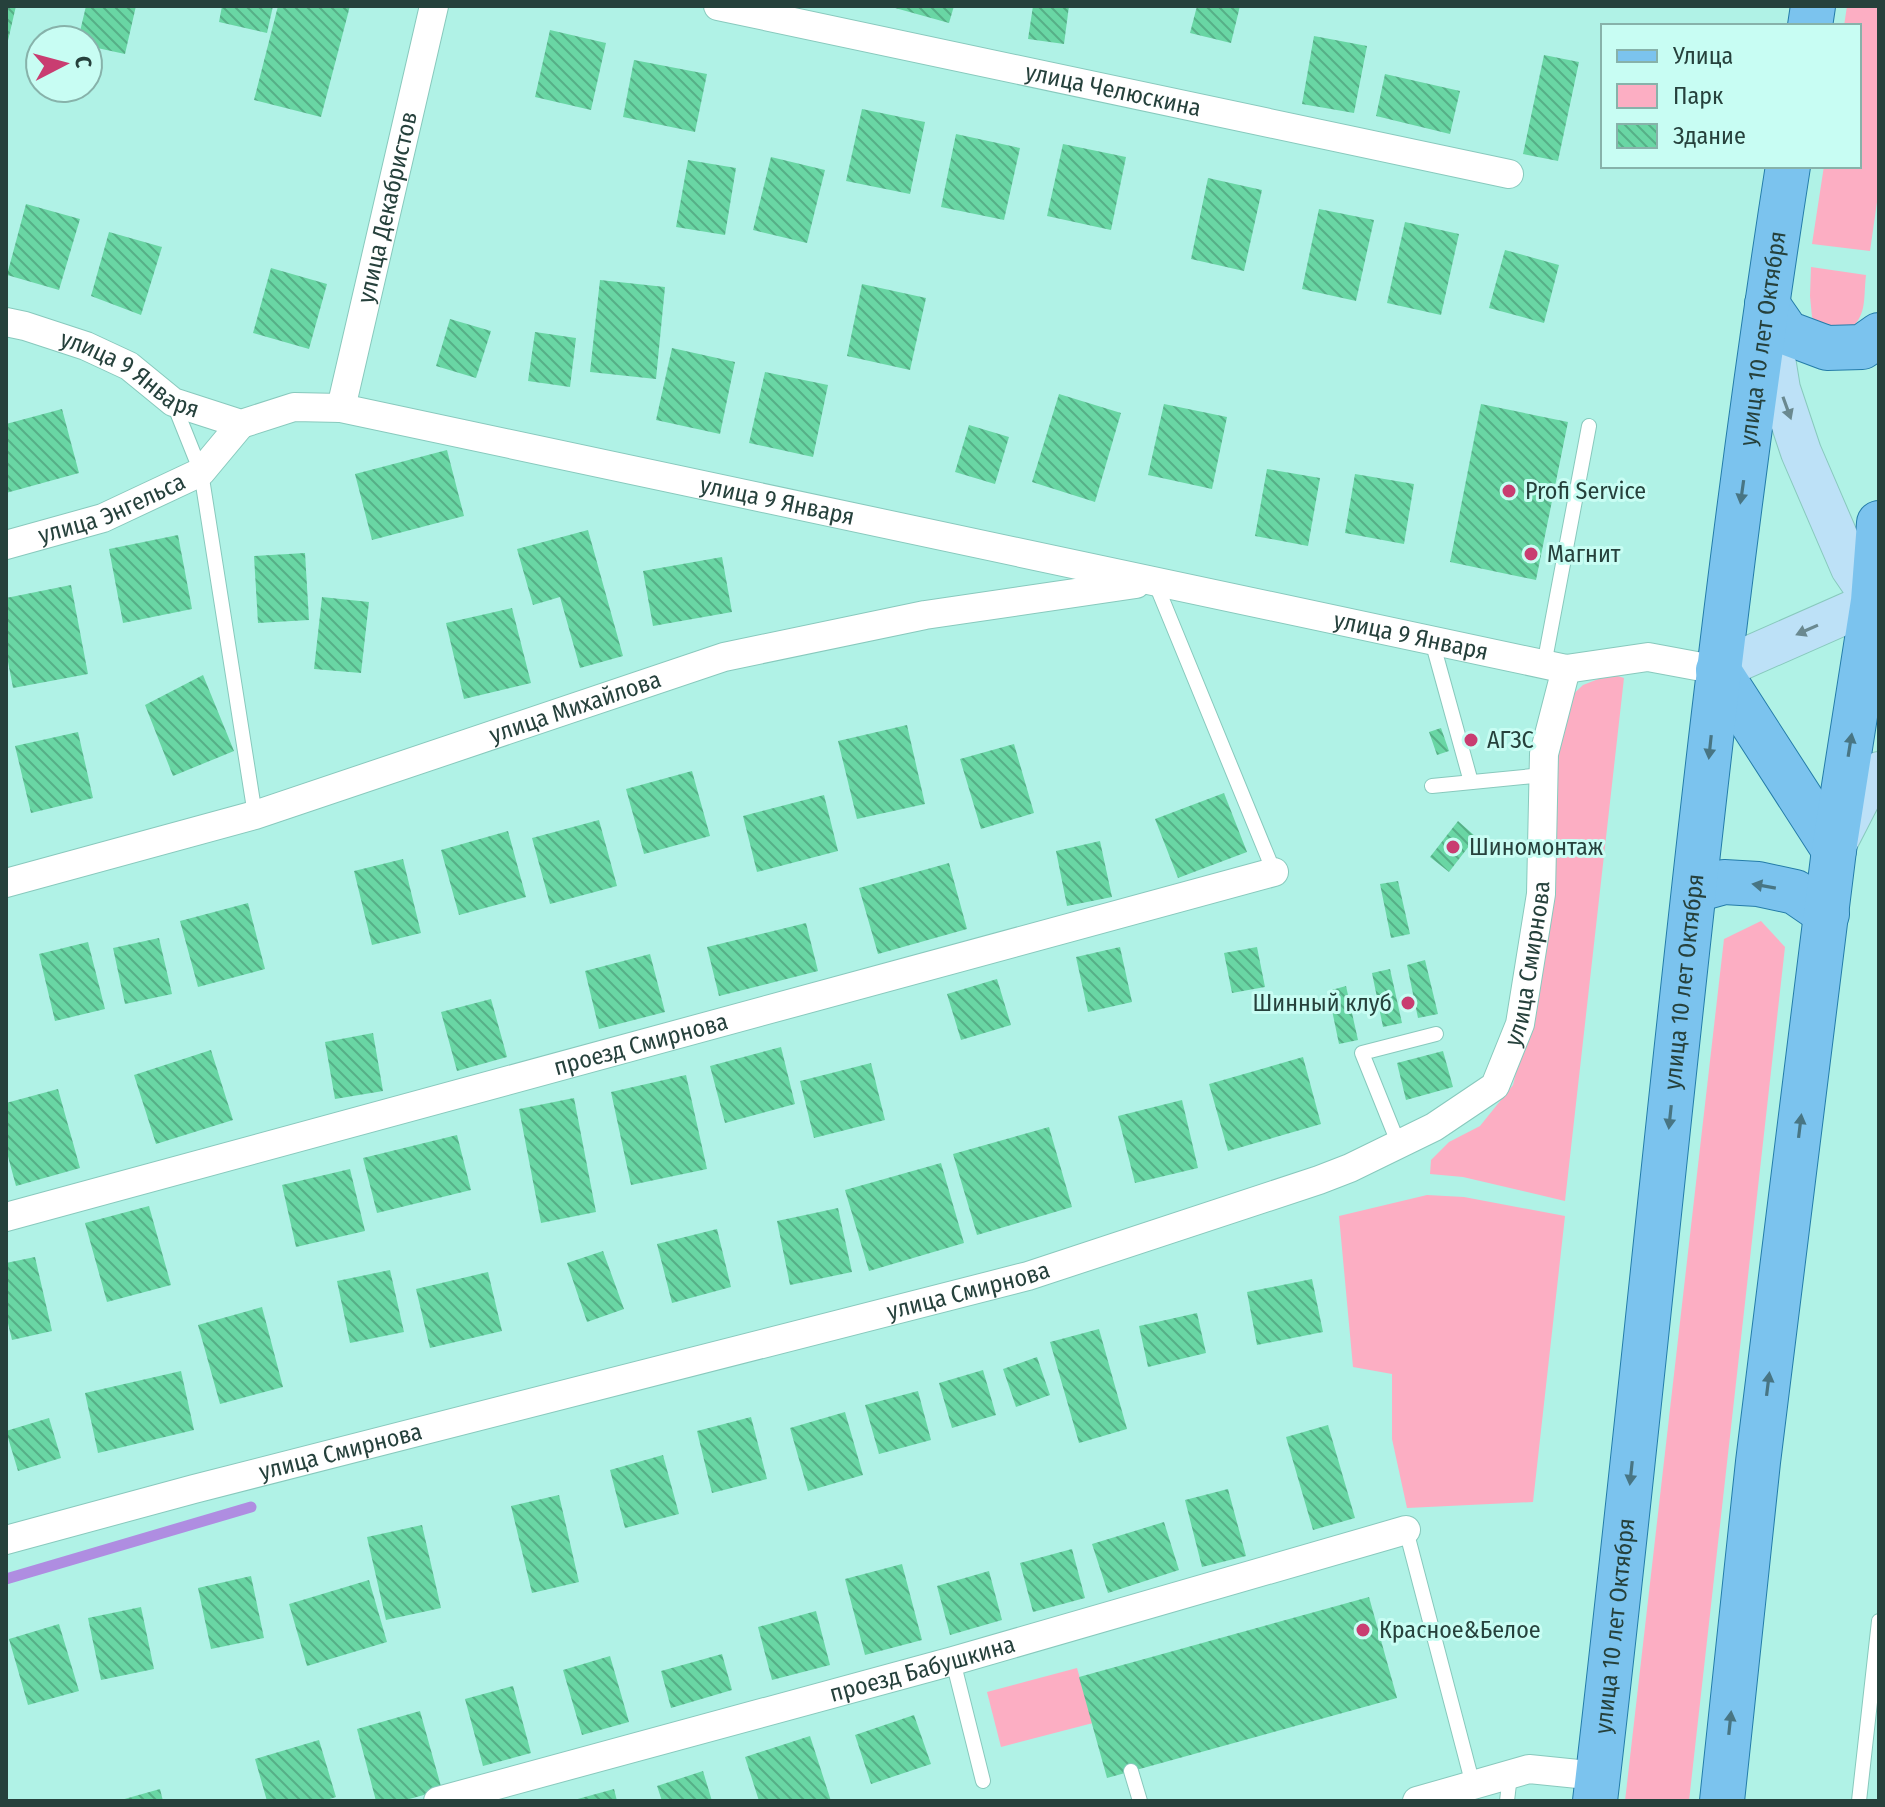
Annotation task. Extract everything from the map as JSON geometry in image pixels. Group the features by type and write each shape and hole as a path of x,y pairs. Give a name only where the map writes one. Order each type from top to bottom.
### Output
{"main road":[{"name":"улица 10 лет Октября","path":"1597,1788 1718,670 1788,168"},
{"path":"1767,304 1787,333 1827,348 1862,347 1879,335"},
{"path":"1767,304 1780,389 1801,452 1851,568 1877,603"},
{"path":"1722,1801 1760,1446 1834,850 1877,603 1879,523"},
{"path":"1834,850 1718,670 1877,603"},
{"path":"1834,850 1860,798 1879,772"},
{"path":"1695,890 1724,882 1758,884 1795,892 1827,914"}],"street":[{"name":"улица Декабристов","path":"341,408 434,6"},
{"name":"улица Челюскина","path":"718,6 1509,174"},
{"name":"улица 9 Января","path":"6,322 86,346 129,366 173,402 241,424 294,407 341,408 1555,667"},
{"name":"улица Энгельса","path":"6,545 103,518 201,472 241,424"},
{"name":"улица Михайлова","path":"6,883 255,815 724,657 925,615 1155,581"},
{"path":"1555,667 1648,657 1718,670"},
{"name":"улица Смирнова","path":"6,1540 1028,1276 1319,1180 1434,1127 1495,1086 1520,1024 1541,894 1544,754 1555,667"},
{"name":"проезд Смирнова","path":"6,1217 1274,872"},
{"name":"проезд Бабушкина","path":"438,1801 953,1661 1406,1530"},
{"path":"1417,1801 1473,1785 1508,1788 1529,1769 1597,1788"}],"lane":[{"path":"173,402 201,472 255,815"},
{"path":"1555,667 1589,426"},
{"path":"1155,581 1274,872"},
{"path":"1432,641 1471,782"},
{"path":"1432,786 1543,775"},
{"path":"1399,1145 1362,1053 1436,1034"},
{"path":"1406,1530 1473,1785"},
{"path":"1859,1801 1879,1621"},
{"path":"953,1661 983,1781"},
{"path":"1131,1771 1140,1801"}],"green space":[{"path":"1847,6 1879,6 1879,188 1870,251 1812,244 1824,168 1861,168 1861,24 1844,24"},
{"path":"1811,267 1866,275 1861,314 1846,333 1821,328 1812,317"},
{"path":"1611,674 1624,678 1565,1201 1463,1177 1430,1174 1431,1160 1449,1142 1480,1126 1513,1085 1533,1003 1553,776 1566,701 1583,685"},
{"path":"1761,921 1785,947 1689,1801 1625,1801 1724,939"},
{"path":"1427,1195 1464,1197 1565,1216 1533,1502 1407,1508 1392,1439 1392,1374 1353,1367 1339,1216"},
{"path":"1077,1668 1093,1723 1001,1747 987,1692"}],"building":[{"path":"6,6 16,6 7,45 6,45"},
{"path":"86,6 136,6 125,54 104,49 104,24 82,24"},
{"path":"222,6 273,6 267,33 219,22"},
{"path":"278,6 350,6 321,117 254,100"},
{"path":"888,6 954,6 949,23"},
{"path":"1033,6 1069,6 1064,44 1028,39"},
{"path":"1197,6 1240,6 1231,43 1190,33"},
{"path":"550,30 606,43 591,110 535,97"},
{"path":"1314,36 1367,46 1354,113 1302,104"},
{"path":"1544,55 1579,62 1558,161 1523,154"},
{"path":"634,60 707,74 695,132 623,117"},
{"path":"1385,74 1460,91 1450,134 1376,116"},
{"path":"862,109 925,122 910,194 846,181"},
{"path":"956,134 1020,148 1004,220 941,207"},
{"path":"1063,144 1126,157 1111,230 1047,216"},
{"path":"771,157 825,170 807,243 753,230"},
{"path":"688,160 736,168 725,235 676,227"},
{"path":"1208,178 1262,190 1244,271 1191,259"},
{"path":"26,204 80,219 59,290 7,275"},
{"path":"1319,209 1374,220 1356,301 1302,289"},
{"path":"1405,222 1459,234 1441,315 1387,303"},
{"path":"109,232 162,247 141,315 91,296"},
{"path":"1505,250 1559,265 1544,323 1489,308"},
{"path":"271,268 327,284 309,349 253,333"},
{"path":"600,280 665,287 656,379 590,372"},
{"path":"862,284 926,298 910,370 847,356"},
{"path":"450,319 491,331 476,378 436,366"},
{"path":"535,332 576,338 570,387 528,381"},
{"path":"672,348 735,362 720,434 656,420"},
{"path":"765,372 828,385 813,457 749,443"},
{"path":"1059,394 1121,413 1095,502 1032,482"},
{"path":"1164,404 1227,417 1212,489 1148,475"},
{"name":"Profi Service","path":"1481,404 1568,422 1536,580 1450,562"},
{"path":"62,409 79,473 6,493 6,424"},
{"path":"969,425 1009,437 995,484 955,472"},
{"path":"447,450 464,516 372,540 355,474"},
{"path":"1267,469 1320,478 1308,546 1255,536"},
{"path":"1355,474 1414,484 1404,544 1345,533"},
{"path":"588,530 623,656 580,668 560,597 533,605 517,549"},
{"path":"178,535 192,609 123,623 109,549"},
{"path":"305,553 309,620 258,623 254,556"},
{"path":"722,557 732,612 653,626 643,571"},
{"path":"71,585 88,674 13,688 6,651 6,598"},
{"path":"322,597 369,602 361,673 314,669"},
{"path":"512,608 531,683 464,699 446,623"},
{"path":"203,675 234,751 173,776 145,705"},
{"path":"907,725 925,804 857,819 838,741"},
{"path":"1441,728 1449,751 1437,755 1429,732"},
{"path":"78,732 93,798 31,813 15,746"},
{"path":"1014,744 1034,813 981,829 960,759"},
{"path":"692,771 710,836 644,854 626,789"},
{"path":"1224,793 1247,852 1178,878 1155,819"},
{"path":"824,795 838,851 757,872 743,816"},
{"path":"599,820 617,886 550,904 532,838"},
{"name":"Шиномонтаж","path":"1458,821 1476,837 1449,872 1430,857"},
{"path":"508,831 526,897 459,915 441,850"},
{"path":"1100,841 1112,897 1067,906 1056,851"},
{"path":"403,859 421,933 372,945 354,871"},
{"path":"949,863 967,929 878,954 859,888"},
{"path":"1398,881 1410,934 1391,938 1380,884"},
{"path":"248,903 265,969 198,987 180,921"},
{"path":"806,923 818,971 719,996 707,947"},
{"path":"159,938 172,994 125,1004 113,948"},
{"path":"88,942 105,1009 55,1021 39,954"},
{"path":"1120,947 1132,1002 1088,1012 1076,957"},
{"path":"1257,947 1265,987 1232,993 1224,953"},
{"path":"650,954 665,1012 599,1029 585,971"},
{"path":"1425,960 1438,1014 1418,1018 1407,965"},
{"path":"1390,969 1402,1023 1383,1027 1372,973"},
{"path":"997,979 1011,1025 961,1040 947,994"},
{"path":"1346,986 1358,1040 1339,1044 1328,991"},
{"path":"491,999 507,1057 457,1071 441,1012"},
{"path":"373,1033 383,1091 335,1099 325,1042"},
{"path":"781,1047 795,1104 725,1123 710,1066"},
{"path":"211,1050 233,1120 156,1144 134,1075"},
{"path":"1443,1051 1453,1087 1406,1100 1397,1063"},
{"path":"1303,1057 1321,1124 1228,1151 1209,1084"},
{"path":"871,1063 885,1120 814,1138 800,1081"},
{"path":"686,1075 707,1169 631,1185 611,1092"},
{"path":"58,1089 80,1168 16,1186 6,1149 6,1103"},
{"path":"574,1098 596,1212 541,1223 519,1109"},
{"path":"1182,1100 1198,1168 1135,1183 1118,1116"},
{"path":"1049,1127 1072,1207 977,1235 953,1154"},
{"path":"457,1135 471,1190 377,1213 363,1158"},
{"path":"941,1163 964,1243 869,1271 845,1190"},
{"path":"350,1169 365,1231 296,1247 282,1185"},
{"path":"149,1206 171,1285 107,1302 85,1223"},
{"path":"838,1208 852,1272 790,1285 777,1221"},
{"path":"717,1229 731,1287 672,1303 657,1244"},
{"path":"603,1251 624,1309 587,1322 567,1263"},
{"path":"35,1257 52,1331 12,1340 6,1315 6,1263"},
{"path":"390,1270 404,1332 350,1343 337,1281"},
{"path":"488,1272 502,1331 430,1348 416,1289"},
{"path":"1312,1279 1323,1332 1257,1345 1247,1292"},
{"path":"262,1307 283,1387 220,1404 198,1325"},
{"path":"1197,1313 1206,1353 1148,1367 1139,1326"},
{"path":"1099,1329 1127,1429 1079,1443 1050,1342"},
{"path":"1037,1357 1050,1395 1016,1407 1003,1369"},
{"path":"983,1370 996,1415 952,1428 939,1383"},
{"path":"181,1371 194,1430 98,1453 85,1393"},
{"path":"918,1391 931,1440 879,1454 865,1405"},
{"path":"845,1412 863,1475 808,1491 790,1428"},
{"path":"751,1417 767,1479 712,1493 697,1431"},
{"path":"49,1418 61,1458 18,1471 6,1431"},
{"path":"1328,1425 1355,1518 1313,1530 1286,1437"},
{"path":"663,1455 679,1514 625,1528 610,1470"},
{"path":"1228,1489 1246,1556 1202,1567 1185,1500"},
{"path":"559,1495 579,1582 532,1593 511,1506"},
{"path":"1164,1522 1179,1570 1108,1593 1092,1544"},
{"path":"422,1525 441,1608 386,1620 367,1537"},
{"path":"1072,1549 1085,1598 1033,1612 1020,1563"},
{"path":"902,1564 922,1640 865,1655 845,1579"},
{"path":"989,1571 1002,1620 950,1635 937,1586"},
{"path":"251,1576 264,1638 211,1649 198,1588"},
{"path":"369,1580 387,1642 307,1666 289,1604"},
{"path":"1369,1597 1397,1698 1107,1778 1079,1677"},
{"path":"141,1607 154,1669 101,1680 88,1618"},
{"path":"816,1611 830,1665 772,1680 758,1627"},
{"path":"59,1624 79,1691 28,1705 9,1639"},
{"path":"722,1654 732,1690 671,1708 661,1671"},
{"path":"610,1656 629,1722 582,1735 563,1670"},
{"path":"513,1686 531,1753 483,1766 465,1699"},
{"path":"420,1711 442,1790 402,1801 376,1801 357,1729"},
{"path":"914,1715 931,1764 871,1784 855,1735"},
{"path":"810,1736 831,1801 759,1801 745,1757"},
{"path":"319,1740 336,1797 323,1801 267,1801 255,1759"},
{"path":"703,1771 712,1801 662,1801 657,1786"},
{"path":"160,1789 163,1801 121,1801 121,1800"},
{"path":"614,1789 617,1801 574,1801 574,1800"}],"waterway":[{"path":"6,1579 251,1507"}],"place":[{"name":"Profi Service","path":"1509,491"},
{"name":"Магнит","path":"1531,554"},
{"name":"АГЗС","path":"1471,740"},
{"name":"Шиномонтаж","path":"1453,847"},
{"name":"Шинный клуб","path":"1408,1003"},
{"name":"Красное&Белое","path":"1363,1630"}]}
